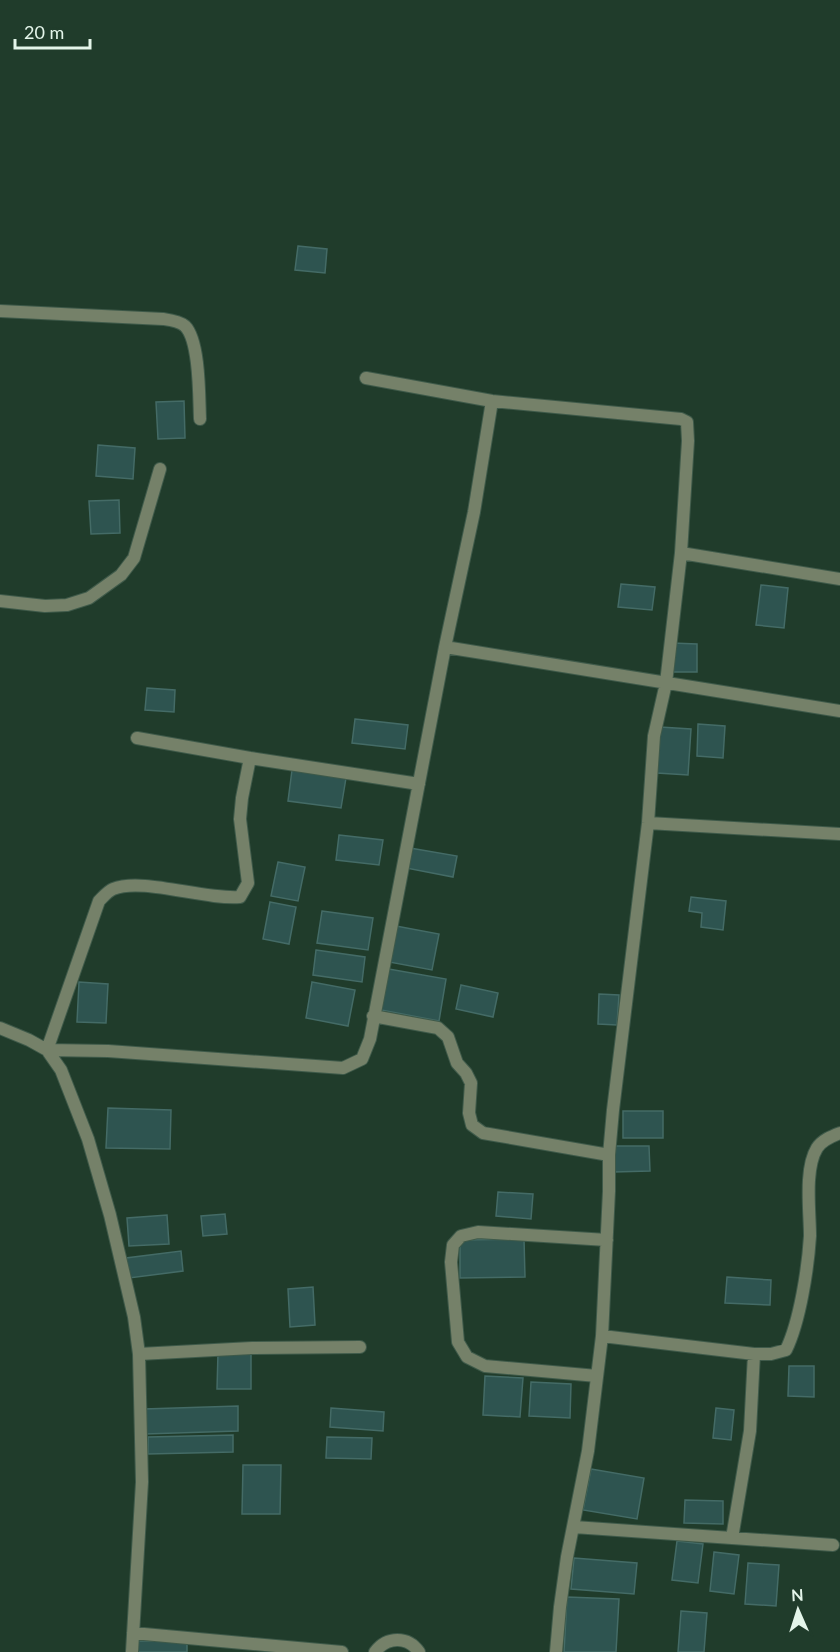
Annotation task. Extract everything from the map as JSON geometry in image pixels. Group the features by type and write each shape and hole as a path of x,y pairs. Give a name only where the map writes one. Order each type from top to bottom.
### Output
{"street":[{"path":"0,311 163,319 179,322 186,327 193,341 198,366 200,419"},
{"path":"366,378 492,401 687,422 688,441 681,553 666,682 654,736 648,823 609,1155 602,1336 588,1451 560,1607 556,1652"},
{"path":"47,1050 108,1051 343,1068 362,1059 370,1039 445,647 474,512 492,401"},
{"path":"0,601 45,606 67,605 89,598 121,575 134,558 160,469"},
{"path":"681,553 840,579"},
{"path":"445,647 840,711"},
{"path":"137,738 250,758 419,783"},
{"path":"47,1050 99,901 111,889 132,885 224,899 240,897 248,883 240,819 250,758"},
{"path":"648,823 840,834"},
{"path":"373,1016 438,1028 448,1037 457,1063 466,1072 471,1083 469,1113 471,1125 483,1133 609,1155"},
{"path":"0,1028 47,1050 61,1070 88,1139 134,1317 139,1354 142,1482 132,1652"},
{"path":"602,1336 754,1354 771,1354 786,1350 792,1338 807,1268 810,1237 810,1169 817,1148 830,1136 840,1133"},
{"path":"597,1376 485,1366 466,1357 458,1342 452,1262 453,1245 460,1236 477,1232 607,1240"},
{"path":"139,1354 252,1348 360,1347"},
{"path":"732,1538 750,1431 754,1354"},
{"path":"574,1527 833,1545"},
{"path":"133,1633 342,1652"},
{"path":"375,1652 384,1643 393,1640 409,1642 419,1652"}],"building":[{"path":"298,246 327,249 325,273 295,270"},
{"path":"184,401 185,438 158,439 156,402"},
{"path":"98,445 135,448 133,479 96,476"},
{"path":"119,500 120,533 91,534 89,501"},
{"path":"621,584 655,587 652,610 618,607"},
{"path":"761,585 788,588 784,628 756,625"},
{"path":"672,643 697,644 697,672 672,672"},
{"path":"147,688 175,690 174,712 145,710"},
{"path":"355,719 408,725 405,749 352,743"},
{"path":"698,724 725,726 723,758 697,756"},
{"path":"660,727 691,729 688,775 657,773"},
{"path":"292,770 346,778 341,808 288,801"},
{"path":"339,835 383,840 379,865 336,860"},
{"path":"410,848 457,856 453,877 406,868"},
{"path":"278,862 305,867 298,901 271,896"},
{"path":"691,897 726,901 723,930 701,927 702,913 689,911"},
{"path":"270,902 296,907 289,944 263,939"},
{"path":"322,911 373,918 368,950 317,943"},
{"path":"396,926 439,934 432,970 389,962"},
{"path":"316,950 365,957 362,982 313,975"},
{"path":"383,968 446,979 439,1021 376,1009"},
{"path":"79,982 108,984 106,1023 77,1022"},
{"path":"312,982 355,990 348,1026 306,1018"},
{"path":"461,985 498,993 493,1017 456,1009"},
{"path":"599,994 619,995 617,1025 598,1024"},
{"path":"108,1108 171,1110 170,1149 106,1148"},
{"path":"623,1111 663,1111 663,1138 623,1138"},
{"path":"613,1146 649,1146 650,1171 614,1172"},
{"path":"498,1192 533,1194 531,1219 496,1216"},
{"path":"225,1214 227,1234 203,1236 201,1216"},
{"path":"167,1215 169,1244 129,1246 127,1218"},
{"path":"524,1239 525,1277 460,1278 460,1240"},
{"path":"181,1251 183,1271 129,1278 126,1258"},
{"path":"727,1277 771,1280 770,1305 725,1303"},
{"path":"313,1287 315,1325 290,1327 288,1289"},
{"path":"218,1353 251,1353 251,1389 217,1389"},
{"path":"789,1366 814,1366 814,1397 788,1396"},
{"path":"485,1376 523,1378 520,1417 483,1415"},
{"path":"531,1382 571,1384 570,1418 529,1416"},
{"path":"238,1406 238,1431 145,1434 144,1409"},
{"path":"331,1408 384,1412 383,1431 330,1427"},
{"path":"716,1408 734,1410 731,1440 713,1438"},
{"path":"233,1435 233,1452 148,1454 148,1437"},
{"path":"327,1437 372,1438 371,1459 326,1458"},
{"path":"243,1465 281,1465 280,1514 242,1514"},
{"path":"591,1469 644,1478 637,1519 583,1510"},
{"path":"685,1500 723,1501 723,1524 684,1523"},
{"path":"677,1541 703,1544 698,1583 672,1580"},
{"path":"714,1552 739,1555 734,1594 710,1591"},
{"path":"574,1558 637,1563 634,1594 571,1589"},
{"path":"748,1563 779,1565 776,1606 745,1604"},
{"path":"567,1597 619,1599 616,1652 564,1652"},
{"path":"681,1611 707,1613 704,1652 678,1652"},
{"path":"135,1641 187,1641 187,1652 135,1652"}]}
